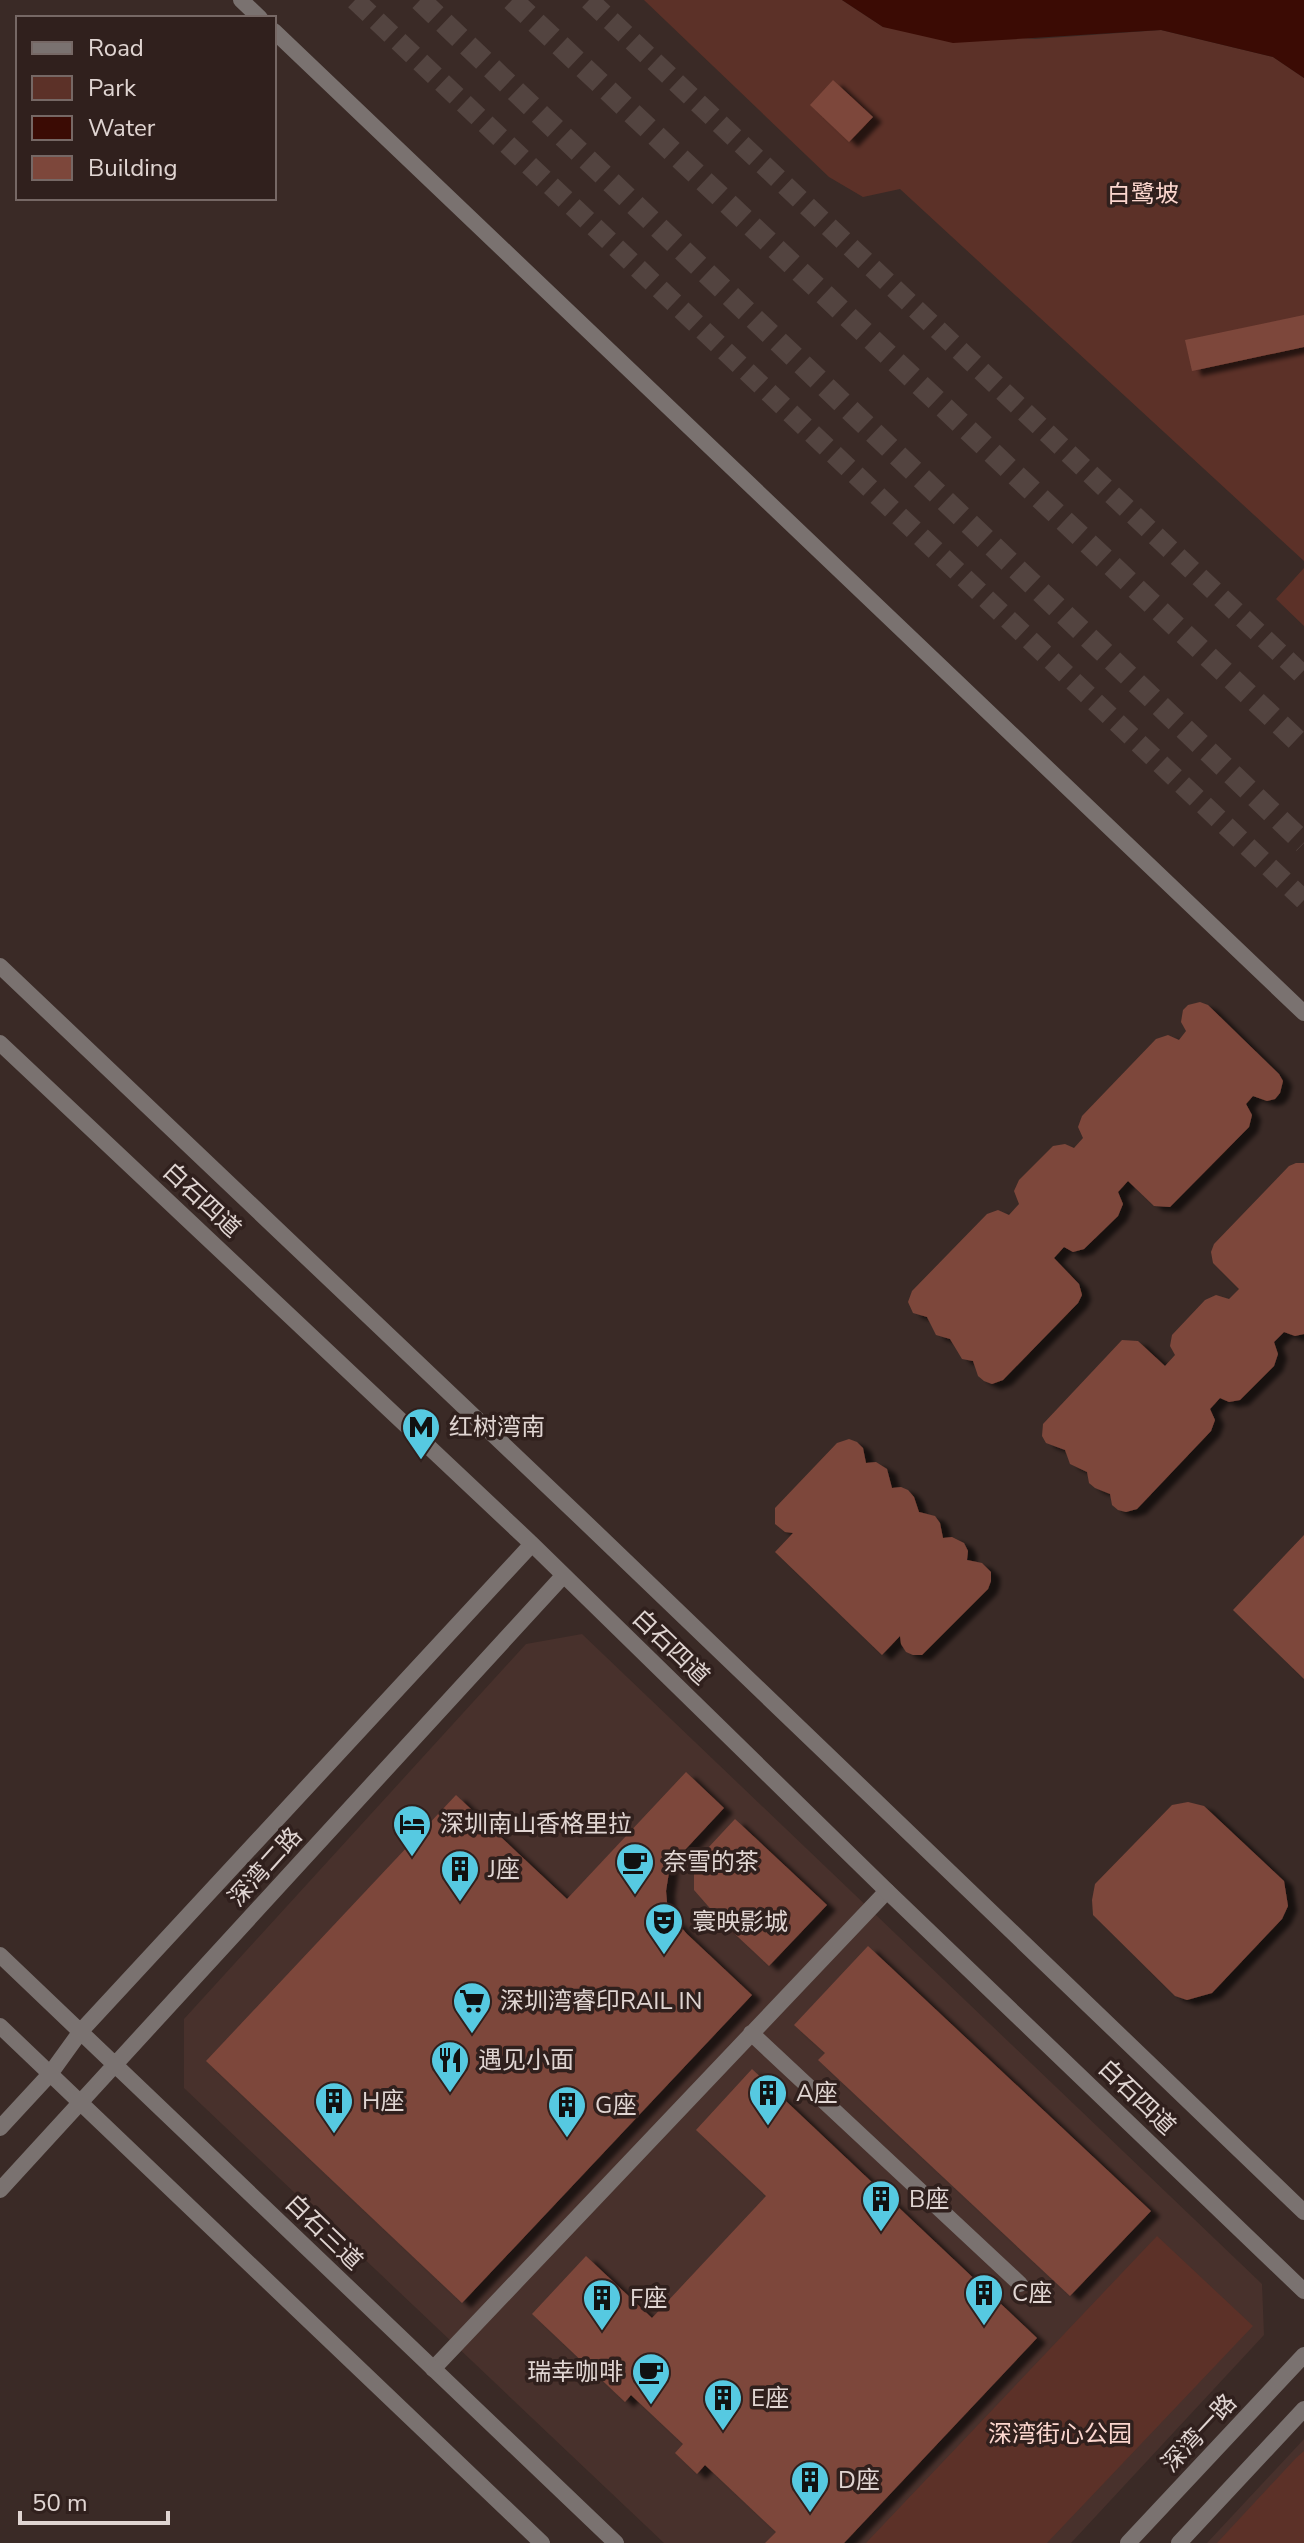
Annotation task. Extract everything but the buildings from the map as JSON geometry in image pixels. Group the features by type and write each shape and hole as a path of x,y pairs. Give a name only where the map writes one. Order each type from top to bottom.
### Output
{"street":[{"path":"241,0 258,16"},
{"path":"276,33 1304,1013"},
{"name":"白石四道","path":"0,966 1304,2212"},
{"name":"白石四道","path":"0,1043 532,1544 887,1891 1304,2291"},
{"name":"深湾二路","path":"0,2128 50,2074 81,2031 532,1544"},
{"name":"深湾二路","path":"0,2190 563,1576"},
{"path":"433,2369 887,1891"},
{"name":"白石三道","path":"0,1955 616,2543"},
{"path":"0,2026 542,2543"},
{"path":"751,2033 1020,2284"},
{"name":"深湾一路","path":"1128,2543 1304,2355"},
{"path":"1179,2543 1304,2409"}],"shaded area":[{"path":"582,1634 1262,2284 1264,2335 1071,2543 664,2543 184,2088 184,2019 526,1644"},
{"path":"1304,2439 1304,2543 1207,2543"}],"green space":[{"name":"白鹭坡","path":"644,0 842,0 883,27 1035,39 1161,30 1273,57 1304,78 1304,561 900,189 863,197 829,177"},
{"path":"1304,568 1304,626 1276,599"},
{"name":"深湾街心公园","path":"1157,2236 1253,2326 1047,2543 866,2543"},
{"path":"1304,2451 1304,2543 1217,2543 1296,2458"}],"water":[{"path":"842,0 1304,0 1304,78 1273,57 1161,30 953,43 883,27"}],"tunnel":[{"path":"355,0 1304,900"},
{"path":"420,0 1304,843"},
{"path":"512,0 1304,747"},
{"path":"589,0 1304,676"}],"place":[{"name":"红树湾南","path":"421,1461"},
{"name":"深圳南山香格里拉","path":"412,1858"},
{"name":"奈雪的茶","path":"635,1896"},
{"name":"J座","path":"460,1903"},
{"name":"寰映影城","path":"664,1956"},
{"name":"深圳湾睿印RAIL IN","path":"472,2035"},
{"name":"遇见小面","path":"450,2094"},
{"name":"A座","path":"768,2127"},
{"name":"H座","path":"334,2135"},
{"name":"G座","path":"567,2139"},
{"name":"B座","path":"881,2233"},
{"name":"C座","path":"984,2327"},
{"name":"F座","path":"602,2332"},
{"name":"瑞幸咖啡","path":"651,2406"},
{"name":"E座","path":"723,2432"},
{"name":"D座","path":"810,2514"}]}
